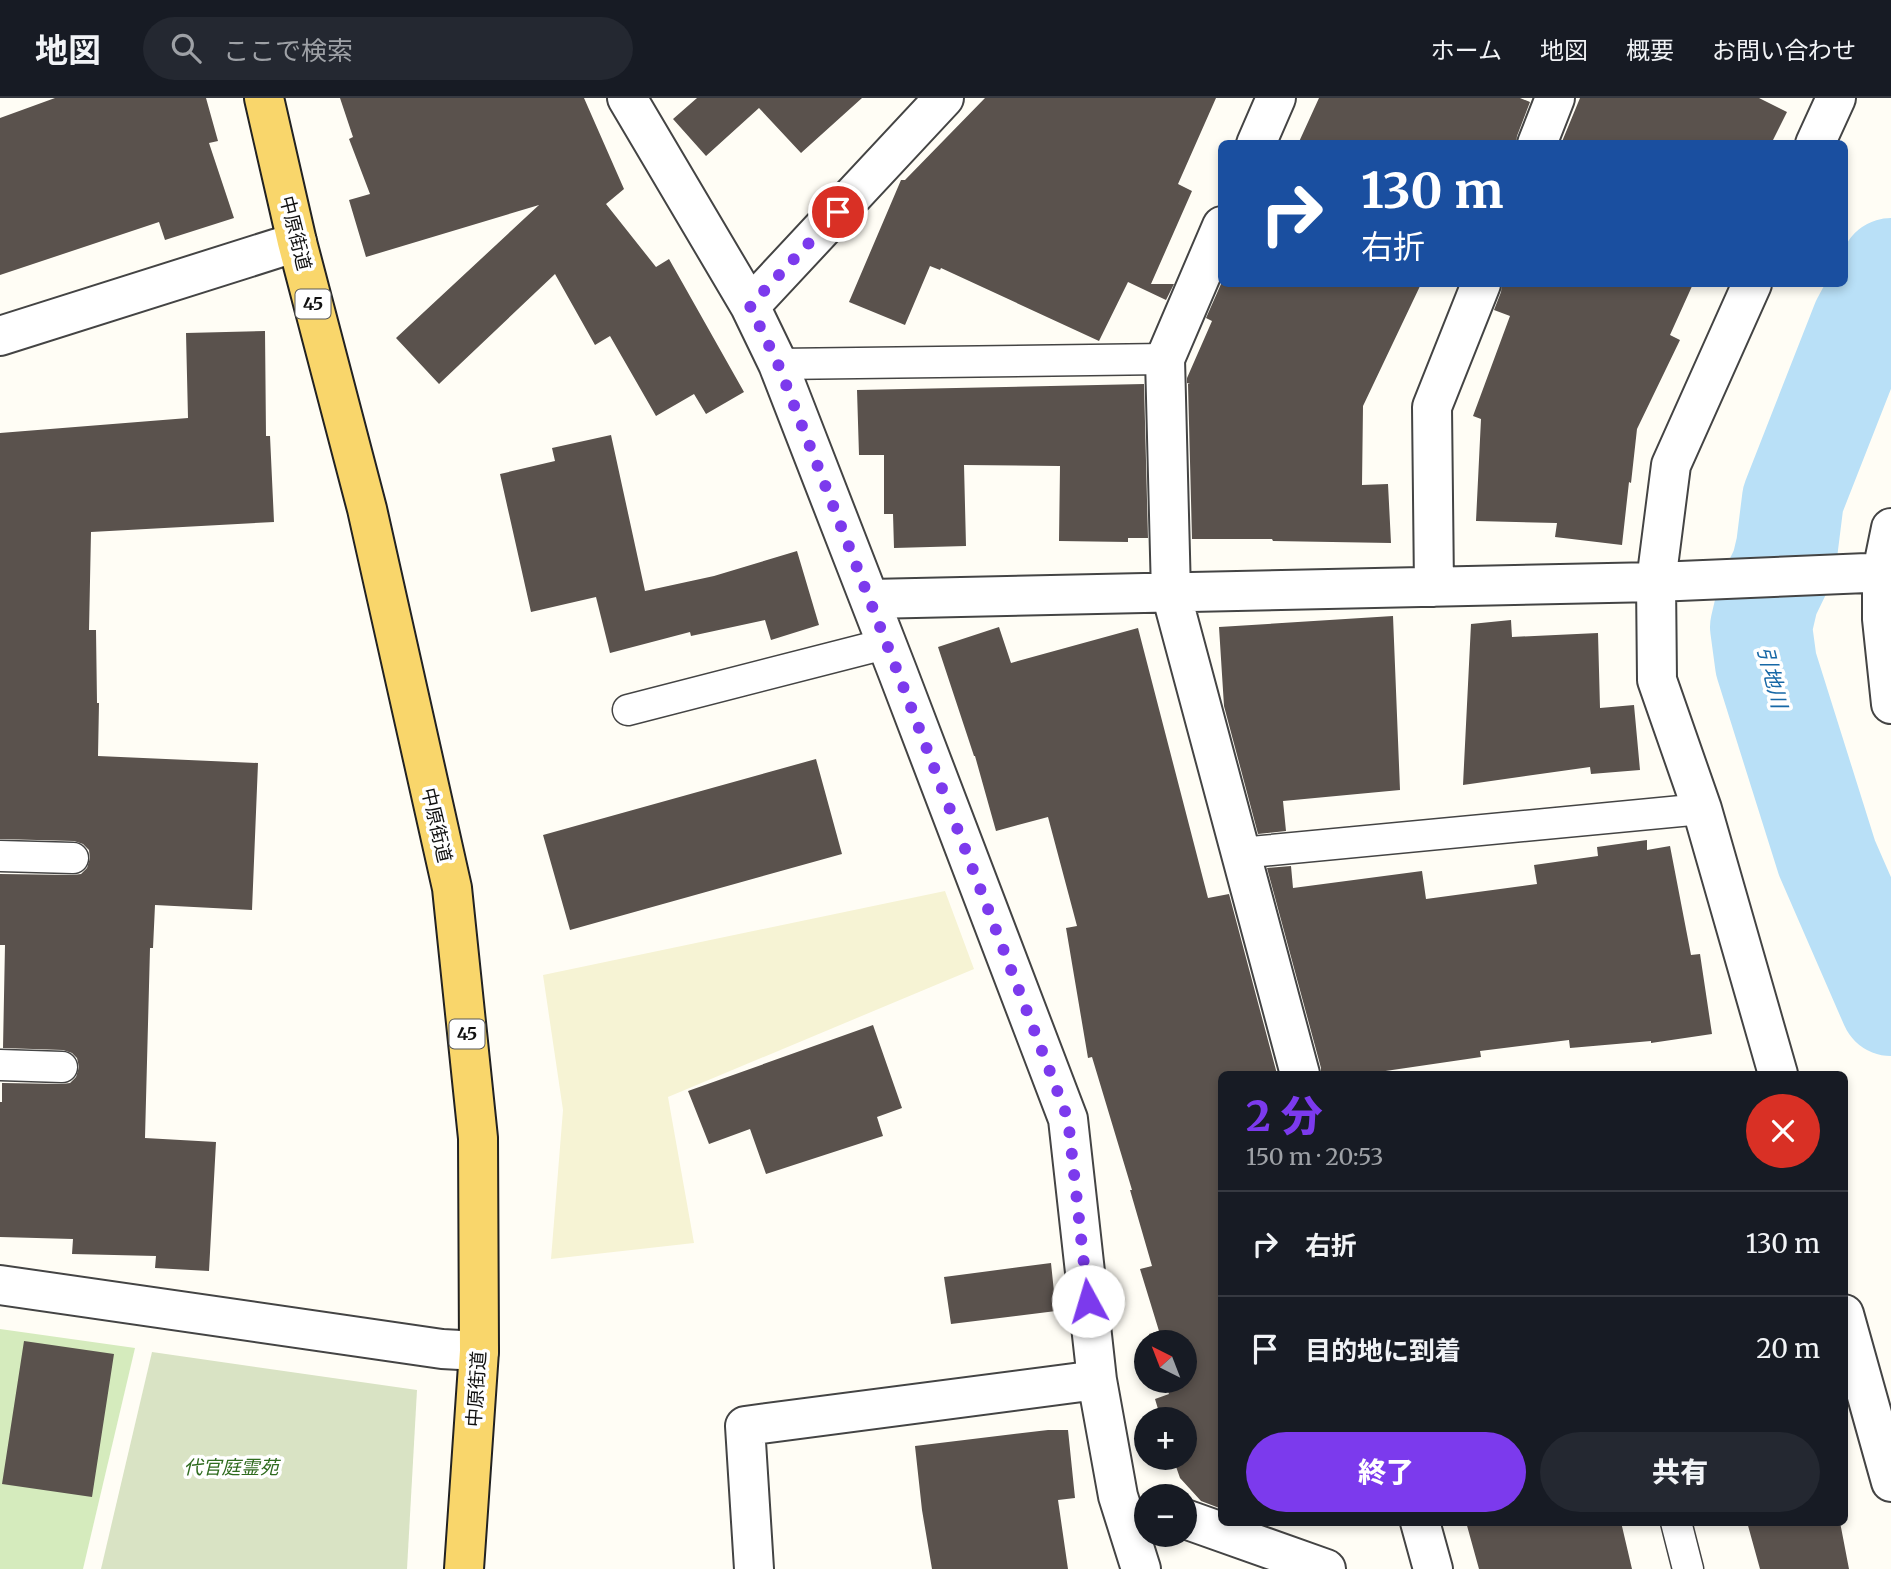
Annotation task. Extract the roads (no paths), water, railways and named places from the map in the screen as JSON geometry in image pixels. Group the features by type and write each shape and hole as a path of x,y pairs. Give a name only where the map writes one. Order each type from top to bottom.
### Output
{"main road":[{"name":"中原街道","path":"264,98 297,242 367,509 452,888 478,1138 479,1351 464,1569"}],"street":[{"path":"627,98 750,306 778,364 1068,1119 1097,1380 1132,1501 1141,1569"},
{"path":"750,306 944,98"},
{"path":"1258,140 1276,98"},
{"path":"1539,140 1555,98"},
{"path":"1817,140 1836,98"},
{"path":"1218,235 1165,359 1171,593 1299,1071"},
{"path":"0,336 297,242"},
{"path":"1434,587 1432,407 1480,287"},
{"path":"1751,287 1671,465 1656,582 1657,680 1703,809 1769,1071"},
{"path":"1891,528 1882,619 1891,704"},
{"path":"870,599 1699,581 1886,572"},
{"path":"0,1285 442,1349 479,1351"},
{"path":"1848,1328 1891,1482"},
{"path":"754,1569 745,1426 1097,1380"},
{"path":"1197,1524 1326,1569"},
{"path":"1421,1526 1433,1569"}],"lane":[{"path":"778,364 1165,359"},
{"path":"628,710 885,644"},
{"path":"1240,853 1703,809"},
{"path":"0,856 73,858"},
{"path":"0,1065 62,1067"},
{"path":"1677,1526 1688,1569"}],"waterway":[{"name":"引地川","path":"1891,269 1862,323 1793,499 1782,568 1768,597 1761,627 1766,664 1827,858 1891,1005"}],"park label":[{"name":"代官庭霊苑","path":"231,1467"}]}
